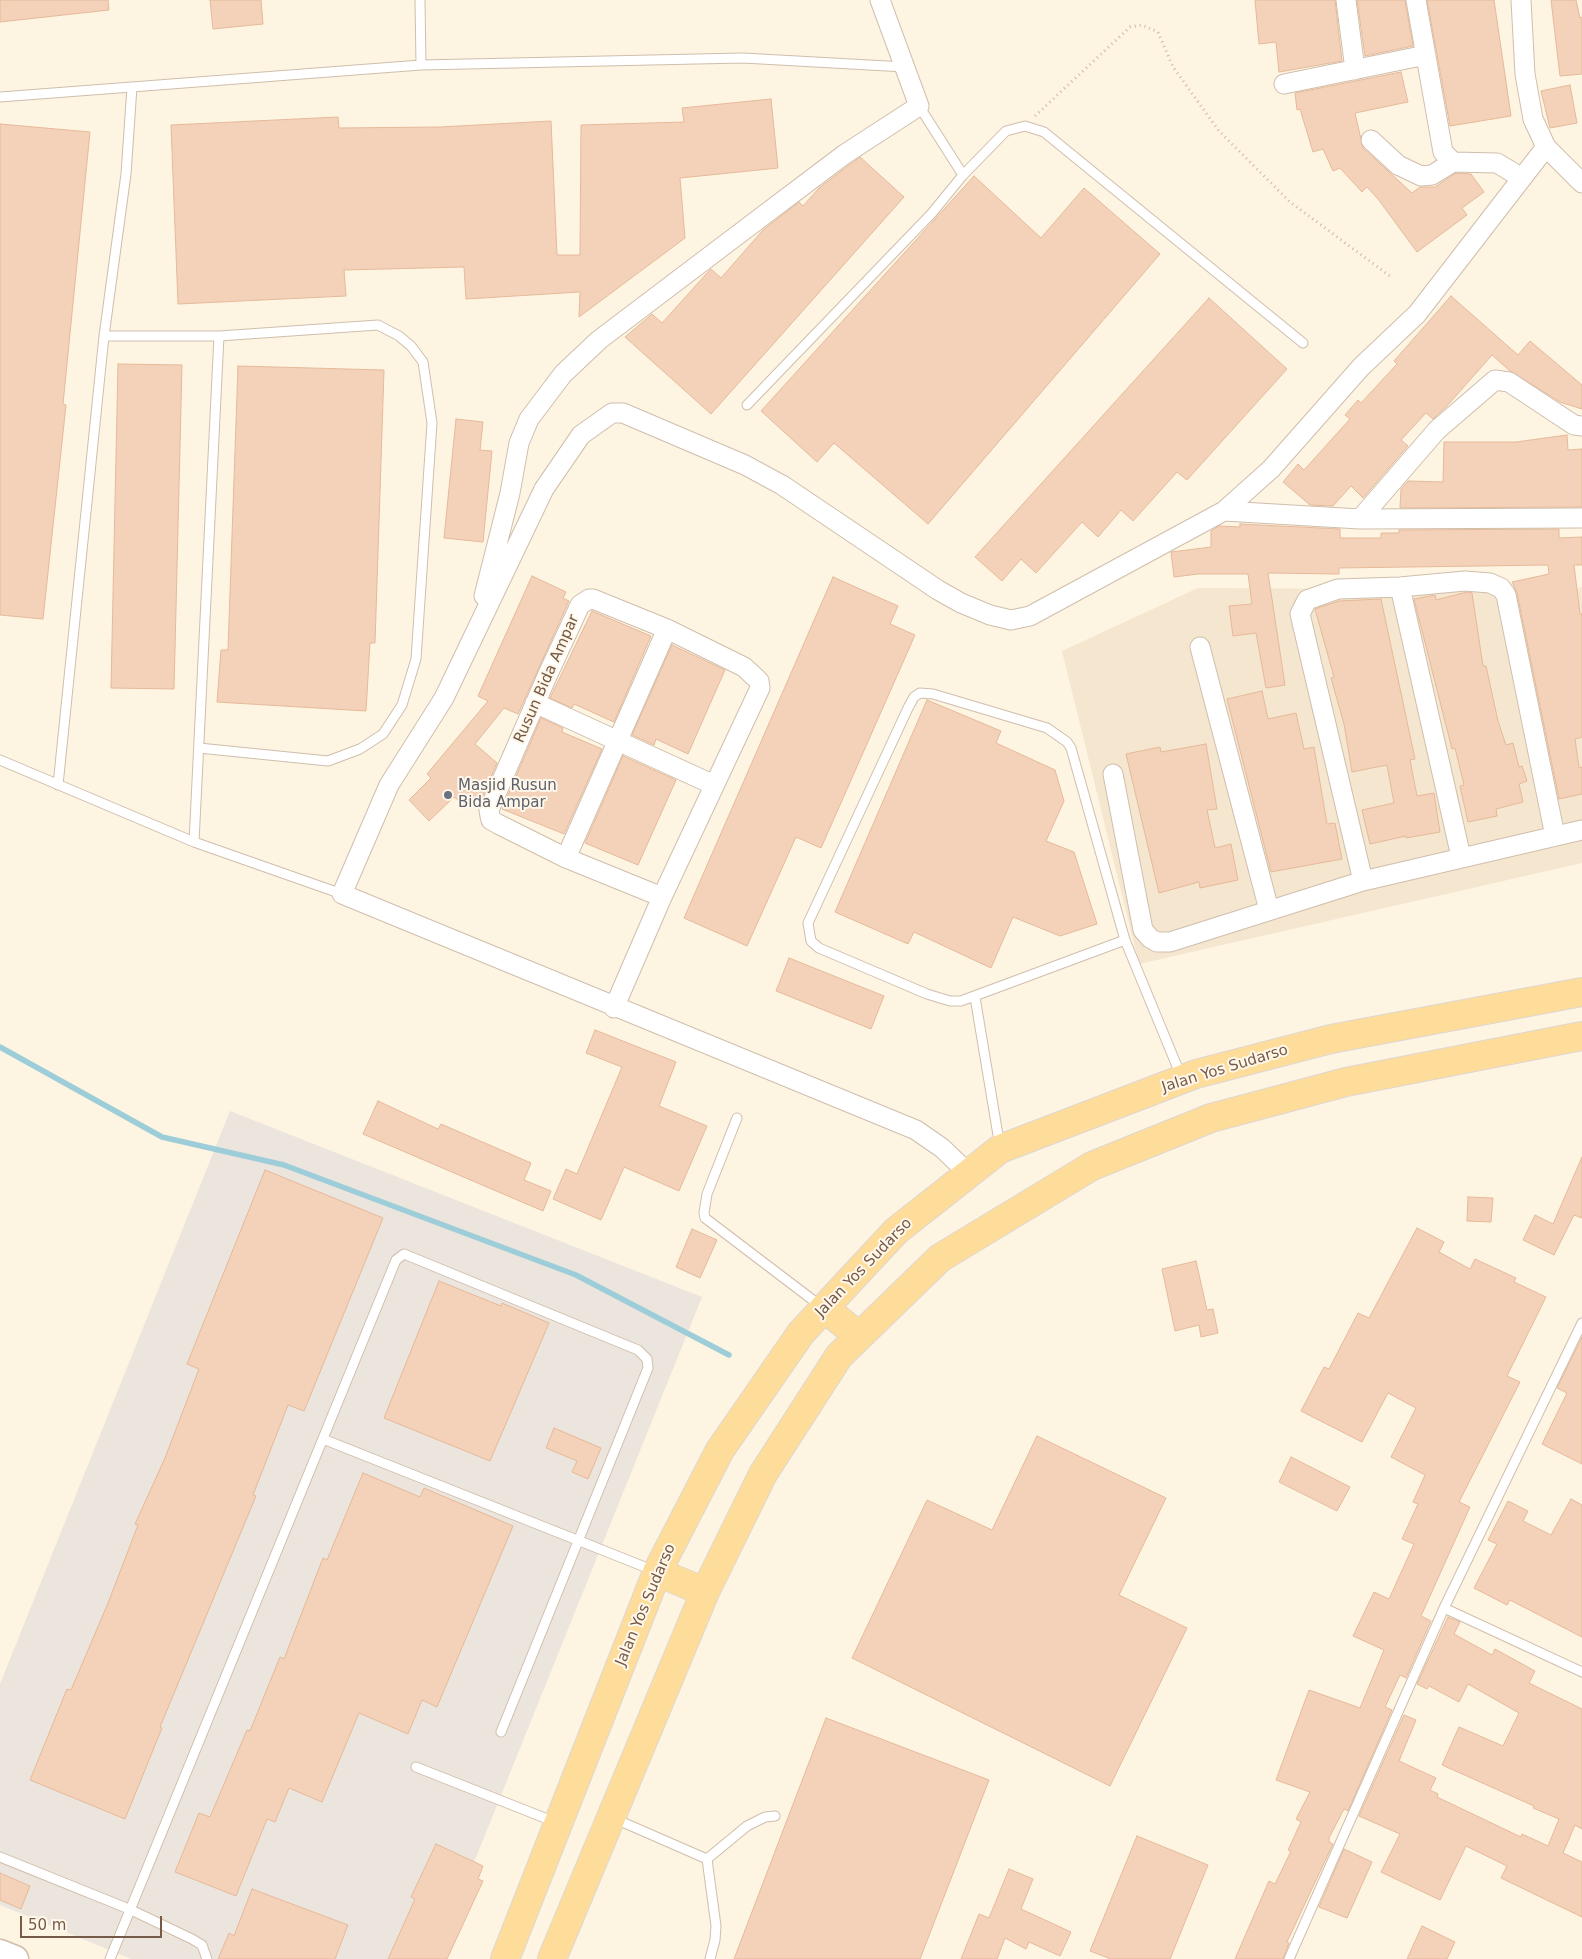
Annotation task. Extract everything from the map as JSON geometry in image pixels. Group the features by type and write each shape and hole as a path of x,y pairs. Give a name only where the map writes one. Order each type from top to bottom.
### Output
{"main road":[{"name":"Jalan Yos Sudarso","path":"505,1959 657,1572 720,1450 802,1333 896,1231 1000,1149 1183,1079 1331,1039 1582,992"},
{"path":"552,1959 704,1592 763,1474 839,1356 940,1258 1092,1166 1211,1118 1346,1082 1582,1036"},
{"path":"824,1308 859,1336"},
{"path":"657,1572 704,1592"}],"street":[{"path":"474,636 510,493 519,443 529,419 563,374 599,340 845,154 919,106 880,0"},
{"path":"1346,0 1355,70"},
{"path":"1416,0 1443,152 1453,162"},
{"path":"1521,0 1525,74 1533,119 1546,147 1582,183"},
{"path":"1284,84 1426,55"},
{"path":"1371,140 1398,165 1421,176 1432,175 1453,162 1497,163 1522,178"},
{"path":"968,1173 942,1148 916,1130 614,1008 342,894 390,785 444,698 544,489 581,435 612,414 623,413 745,465 782,485 938,590 990,615 1011,620 1030,616 1224,511 1272,469 1361,367 1417,314 1546,147"},
{"path":"1360,519 1437,430 1495,380 1508,382 1574,425 1582,426"},
{"path":"1224,511 1360,519 1582,518"},
{"path":"1363,881 1300,614 1307,600 1338,589 1400,587 1465,581 1497,585 1506,595 1555,836"},
{"path":"1400,587 1460,857"},
{"name":"Rusun Bida Ampar","path":"614,1008 662,897 760,688 759,680 744,667 667,629 593,599 584,600 535,703 489,810 491,820 566,858 662,897"},
{"path":"566,858 667,629"},
{"path":"1200,647 1269,910"},
{"path":"535,703 714,785"},
{"path":"1113,774 1143,930 1150,938 1157,942 1170,942 1363,881 1582,830"},
{"path":"0,1953 15,1959"}],"lane":[{"path":"420,0 420,65"},
{"path":"0,98 132,86 420,65 744,58 905,67"},
{"path":"58,785 104,336 126,174 132,86"},
{"path":"919,106 963,175"},
{"path":"747,405 932,213 963,175 1006,131 1025,126 1044,132 1303,343"},
{"path":"104,336 219,336 378,325 399,336 411,346 422,362 432,423 416,659 402,705 383,734 360,749 328,761 199,748"},
{"path":"194,842 219,336"},
{"path":"1125,940 961,1001 950,1001 927,994 820,948 811,940 808,933 808,923 914,697 920,693 933,694 1047,728 1067,742 1071,748 1125,940 1183,1079"},
{"path":"0,760 194,842 342,894"},
{"path":"975,997 1000,1149"},
{"path":"737,1118 707,1194 705,1218 824,1308"},
{"path":"110,1959 396,1260 404,1254 410,1254 638,1350 647,1359 648,1368 501,1732"},
{"path":"1289,1959 1444,1608 1582,1323"},
{"path":"323,1439 657,1572"},
{"path":"1444,1608 1582,1672"},
{"path":"416,1767 558,1823"},
{"path":"707,1859 747,1826 765,1817 775,1816"},
{"path":"610,1817 707,1859"},
{"path":"0,1857 129,1909 202,1945 207,1959"},
{"path":"707,1859 716,1926 715,1940 710,1959"}],"path":[{"path":"1025,126 1100,52 1130,27 1142,25 1158,32 1174,67 1219,131 1290,202 1390,276"}],"shaded area":[{"path":"1582,587 1582,863 1139,964 1062,651 1198,588 1569,590"},
{"path":"230,1111 702,1297 435,1959 131,1959 0,1905 0,1684"}],"building":[{"path":"0,0 108,0 109,10 0,22"},
{"path":"210,0 261,0 263,24 213,29"},
{"path":"1255,0 1335,0 1342,61 1279,72 1276,42 1259,44"},
{"path":"1357,0 1405,0 1413,46 1365,56"},
{"path":"1427,0 1494,0 1511,116 1450,126"},
{"path":"1551,0 1576,0 1580,18 1582,17 1582,74 1560,76"},
{"path":"1401,72 1408,102 1355,113 1363,148 1412,193 1420,187 1435,187 1456,173 1471,174 1484,192 1462,208 1467,215 1417,252 1367,187 1362,192 1340,168 1333,171 1323,149 1313,152 1300,109 1297,110 1295,93"},
{"path":"1570,85 1577,123 1550,128 1541,91"},
{"path":"771,99 778,168 680,178 685,238 579,317 580,292 466,299 464,267 344,270 346,296 178,304 171,125 338,117 339,128 440,127 551,121 557,255 580,255 581,125 684,122 682,108"},
{"path":"0,124 90,132 63,404 66,405 43,619 0,615"},
{"path":"860,157 904,197 711,414 625,337 652,314 662,323 711,269 721,278 763,230 799,202 803,206 819,188"},
{"path":"974,176 1041,238 1084,188 1160,254 928,524 834,443 817,462 761,411"},
{"path":"1451,296 1518,355 1530,341 1582,385 1582,409 1560,402 1510,371 1492,355 1447,406 1433,419 1426,413 1401,440 1408,446 1363,498 1351,486 1333,506 1310,505 1283,482 1298,464 1304,470 1350,419 1345,415 1358,400 1361,403 1397,364 1394,361"},
{"path":"1209,298 1287,369 1187,480 1177,472 1133,521 1121,510 1098,537 1082,522 1036,573 1021,559 1002,581 975,557"},
{"path":"118,364 182,365 174,689 111,688"},
{"path":"238,366 384,370 375,643 370,643 366,711 217,702 221,650 228,650"},
{"path":"456,419 483,422 480,450 492,451 483,542 444,538"},
{"path":"1567,435 1568,450 1582,449 1582,507 1400,508 1401,489 1408,481 1443,482 1444,442 1516,442"},
{"path":"1240,524 1340,529 1340,538 1381,538 1381,533 1399,533 1399,530 1559,529 1559,538 1582,537 1582,565 1574,565 1580,614 1582,614 1582,737 1575,739 1579,768 1582,767 1582,794 1559,799 1517,593 1512,582 1549,574 1548,565 1339,568 1339,574 1268,573 1285,685 1266,688 1256,633 1233,636 1229,606 1252,604 1248,574 1198,574 1174,577 1171,552 1211,547 1211,531 1219,526 1240,527"},
{"path":"532,576 566,592 563,598 569,601 518,714 504,708 475,744 497,763 481,800 474,797 466,807 454,797 429,821 409,800 431,778 427,774 488,701 478,696"},
{"path":"833,577 898,606 890,624 915,635 821,848 796,837 747,946 684,918"},
{"path":"1467,592 1472,593 1483,666 1486,666 1498,721 1506,745 1513,743 1519,767 1522,766 1527,781 1519,784 1523,802 1496,809 1497,816 1468,822 1460,786 1464,785 1455,748 1452,749 1414,599 1435,595 1436,600"},
{"path":"1381,599 1415,759 1410,760 1417,796 1434,793 1440,832 1406,838 1406,836 1370,844 1362,810 1394,803 1387,765 1352,772 1344,724 1331,678 1334,677 1315,609 1339,601"},
{"path":"592,611 651,636 614,722 574,704 572,708 550,698"},
{"path":"672,645 725,670 688,754 656,739 654,745 632,735"},
{"path":"1262,691 1268,719 1296,713 1304,749 1314,747 1327,824 1335,823 1342,859 1271,872 1227,699"},
{"path":"927,700 1001,731 996,743 1055,770 1064,801 1046,841 1074,852 1097,924 1060,936 1013,917 991,968 914,932 908,944 835,912"},
{"path":"541,718 563,728 562,732 602,749 564,834 502,809"},
{"path":"1206,744 1217,809 1207,810 1215,848 1231,844 1238,880 1200,888 1199,882 1159,893 1126,754 1160,747 1161,752"},
{"path":"623,756 676,780 638,865 585,843"},
{"path":"789,958 884,996 871,1029 776,991"},
{"path":"595,1030 676,1062 659,1106 707,1126 679,1191 624,1167 601,1220 553,1199 566,1169 577,1174 622,1067 586,1053"},
{"path":"378,1101 438,1129 441,1124 531,1163 524,1180 551,1191 543,1211 363,1134"},
{"path":"1582,1157 1582,1218 1574,1215 1554,1255 1523,1240 1535,1215 1553,1224"},
{"path":"265,1170 383,1218 304,1411 288,1405 253,1495 256,1496 160,1727 162,1728 125,1819 30,1780 67,1689 71,1690 108,1603 138,1525 135,1524 165,1458 199,1369 187,1364"},
{"path":"1468,1197 1493,1198 1491,1222 1467,1221"},
{"path":"1417,1228 1444,1242 1439,1252 1470,1269 1475,1259 1516,1278 1514,1282 1546,1297 1507,1376 1520,1382 1459,1502 1470,1507 1421,1616 1431,1621 1406,1678 1400,1675 1385,1707 1392,1710 1348,1811 1344,1809 1329,1838 1329,1842 1333,1844 1287,1942 1289,1943 1283,1959 1235,1959 1269,1881 1275,1884 1291,1851 1288,1850 1301,1822 1296,1819 1310,1792 1276,1780 1309,1690 1360,1708 1384,1650 1353,1636 1374,1592 1389,1599 1414,1544 1402,1539 1418,1504 1413,1502 1425,1475 1391,1457 1416,1408 1388,1393 1362,1442 1301,1411 1324,1367 1329,1369 1358,1313 1369,1318"},
{"path":"692,1229 717,1240 700,1278 676,1267"},
{"path":"1196,1261 1207,1310 1213,1309 1218,1333 1201,1337 1199,1325 1175,1331 1162,1269"},
{"path":"439,1281 501,1306 502,1303 549,1323 490,1461 384,1418"},
{"path":"1582,1337 1582,1464 1542,1444 1567,1393 1557,1388"},
{"path":"554,1428 601,1448 588,1479 572,1472 577,1461 546,1448"},
{"path":"1037,1436 1166,1498 1119,1595 1187,1628 1110,1786 852,1658 927,1500 992,1530"},
{"path":"1291,1457 1350,1487 1337,1511 1279,1482"},
{"path":"363,1473 420,1497 424,1488 513,1526 437,1707 422,1700 408,1734 359,1713 322,1802 289,1788 275,1822 267,1819 236,1896 175,1872 199,1813 210,1817 247,1730 250,1731 280,1657 284,1659 323,1558 327,1560"},
{"path":"1571,1499 1582,1505 1582,1637 1510,1600 1507,1605 1474,1588 1497,1544 1488,1540 1508,1501 1528,1511 1523,1521 1551,1535"},
{"path":"1448,1617 1460,1622 1454,1634 1492,1655 1495,1649 1535,1671 1529,1683 1582,1709 1582,1829 1575,1825 1563,1853 1582,1862 1582,1917 1501,1878 1507,1866 1466,1846 1440,1900 1381,1872 1400,1834 1359,1816 1404,1715 1416,1720 1399,1761 1436,1778 1430,1790 1438,1794 1437,1797 1521,1837 1522,1834 1548,1846 1559,1819 1442,1765 1459,1727 1503,1746 1519,1713 1468,1684 1459,1702 1429,1686 1427,1689 1417,1684"},
{"path":"826,1718 989,1780 920,1959 734,1959"},
{"path":"1137,1836 1208,1865 1170,1959 1111,1959 1090,1951"},
{"path":"436,1844 483,1866 478,1879 483,1881 447,1959 388,1959 415,1899 411,1897"},
{"path":"1344,1849 1372,1862 1347,1918 1319,1907"},
{"path":"1009,1869 1033,1879 1021,1909 1071,1932 1060,1956 1029,1942 1026,1949 1005,1938 997,1959 961,1959 979,1914 989,1918"},
{"path":"0,1873 30,1886 21,1909 0,1900"},
{"path":"252,1889 348,1925 335,1959 218,1959 229,1933 234,1936"},
{"path":"1422,1926 1455,1942 1447,1959 1407,1959"}],"waterway":[{"path":"0,1047 162,1137 284,1165 576,1275 729,1355"}],"place":[{"name":"Masjid Rusun Bida Ampar","path":"448,795"}]}
